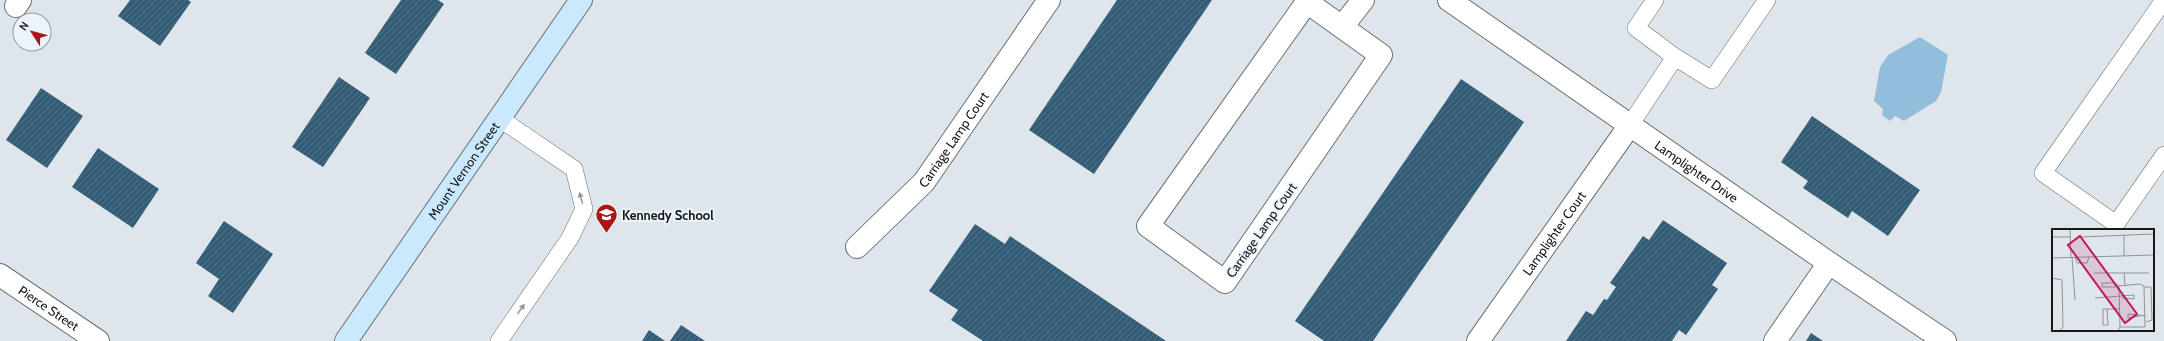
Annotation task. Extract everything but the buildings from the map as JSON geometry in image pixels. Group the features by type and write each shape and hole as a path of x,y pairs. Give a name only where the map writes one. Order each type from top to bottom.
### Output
{"street":[{"name":"Mount Vernon Street","path":"346,341 581,0"},
{"name":"Carriage Lamp Court","path":"857,247 924,182 1049,0"},
{"path":"1342,27 1363,0"},
{"name":"Lamplighter Drive","path":"1449,0 1829,264 1945,341"},
{"name":"Carriage Lamp Court","path":"1307,2 1342,27 1382,55 1225,282 1148,226 1307,2"},
{"name":"Lamplighter Court","path":"1478,341 1630,125"},
{"path":"1775,341 1829,264"},
{"name":"Pierce Street","path":"0,275 98,341"}],"lane":[{"path":"1655,0 1636,28 1675,57 1712,80 1767,0"},
{"path":"2164,0 2043,174 2116,224 2164,155"},
{"path":"1630,125 1675,57"},
{"path":"499,118 574,168 584,209 570,238 499,341"}],"water":[{"path":"1920,37 1948,55 1941,92 1936,101 1904,121 1895,116 1890,121 1882,115 1883,109 1874,101 1880,67 1888,55"}],"place":[{"name":"Kennedy School","path":"606,234"}]}
